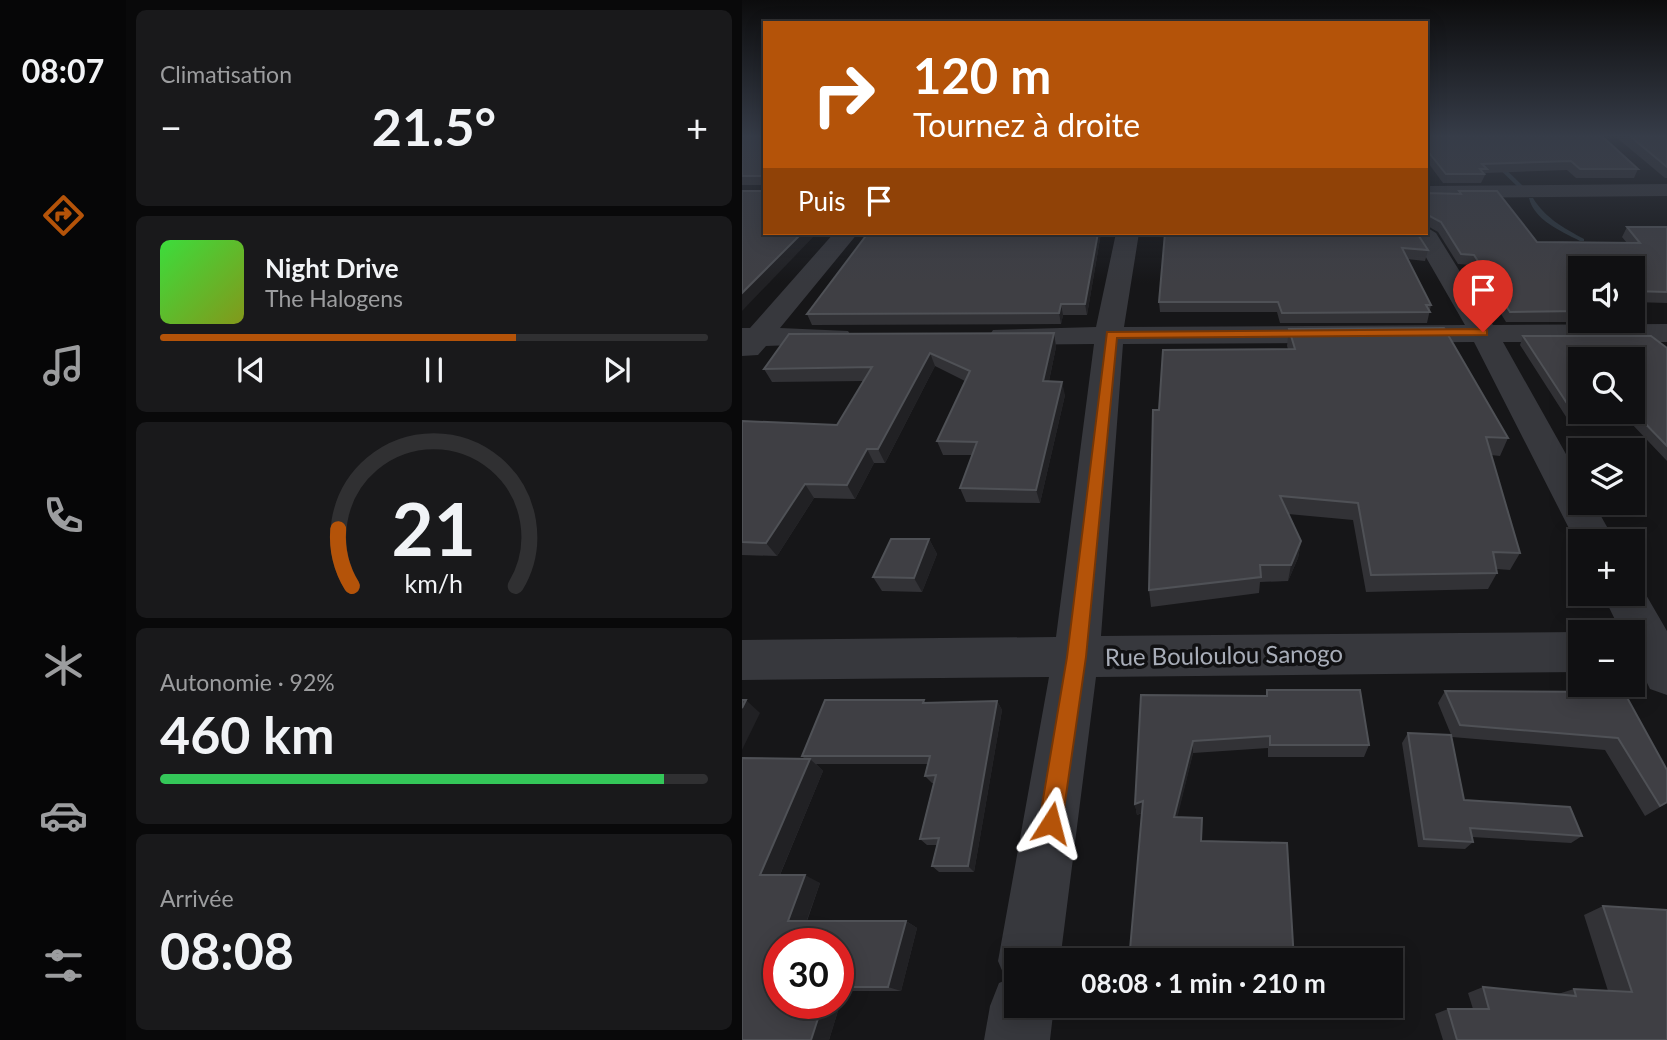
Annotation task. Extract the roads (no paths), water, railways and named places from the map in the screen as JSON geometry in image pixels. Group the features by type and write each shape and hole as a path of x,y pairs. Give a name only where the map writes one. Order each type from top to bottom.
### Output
{"street":[{"path":"1428,192 1665,191"},
{"path":"747,344 844,235"},
{"path":"1031,948 1076,657 1113,297 1127,235"},
{"path":"1425,235 1483,332 1589,529"},
{"path":"975,336 1667,333"},
{"path":"747,344 867,336"},
{"path":"1630,606 1655,657"},
{"name":"Rue Bouloulou Sanogo","path":"742,660 1568,652"},
{"path":"1017,1040 1020,1018"}],"waterway":[{"path":"1531,199 1546,218 1582,240"}]}
